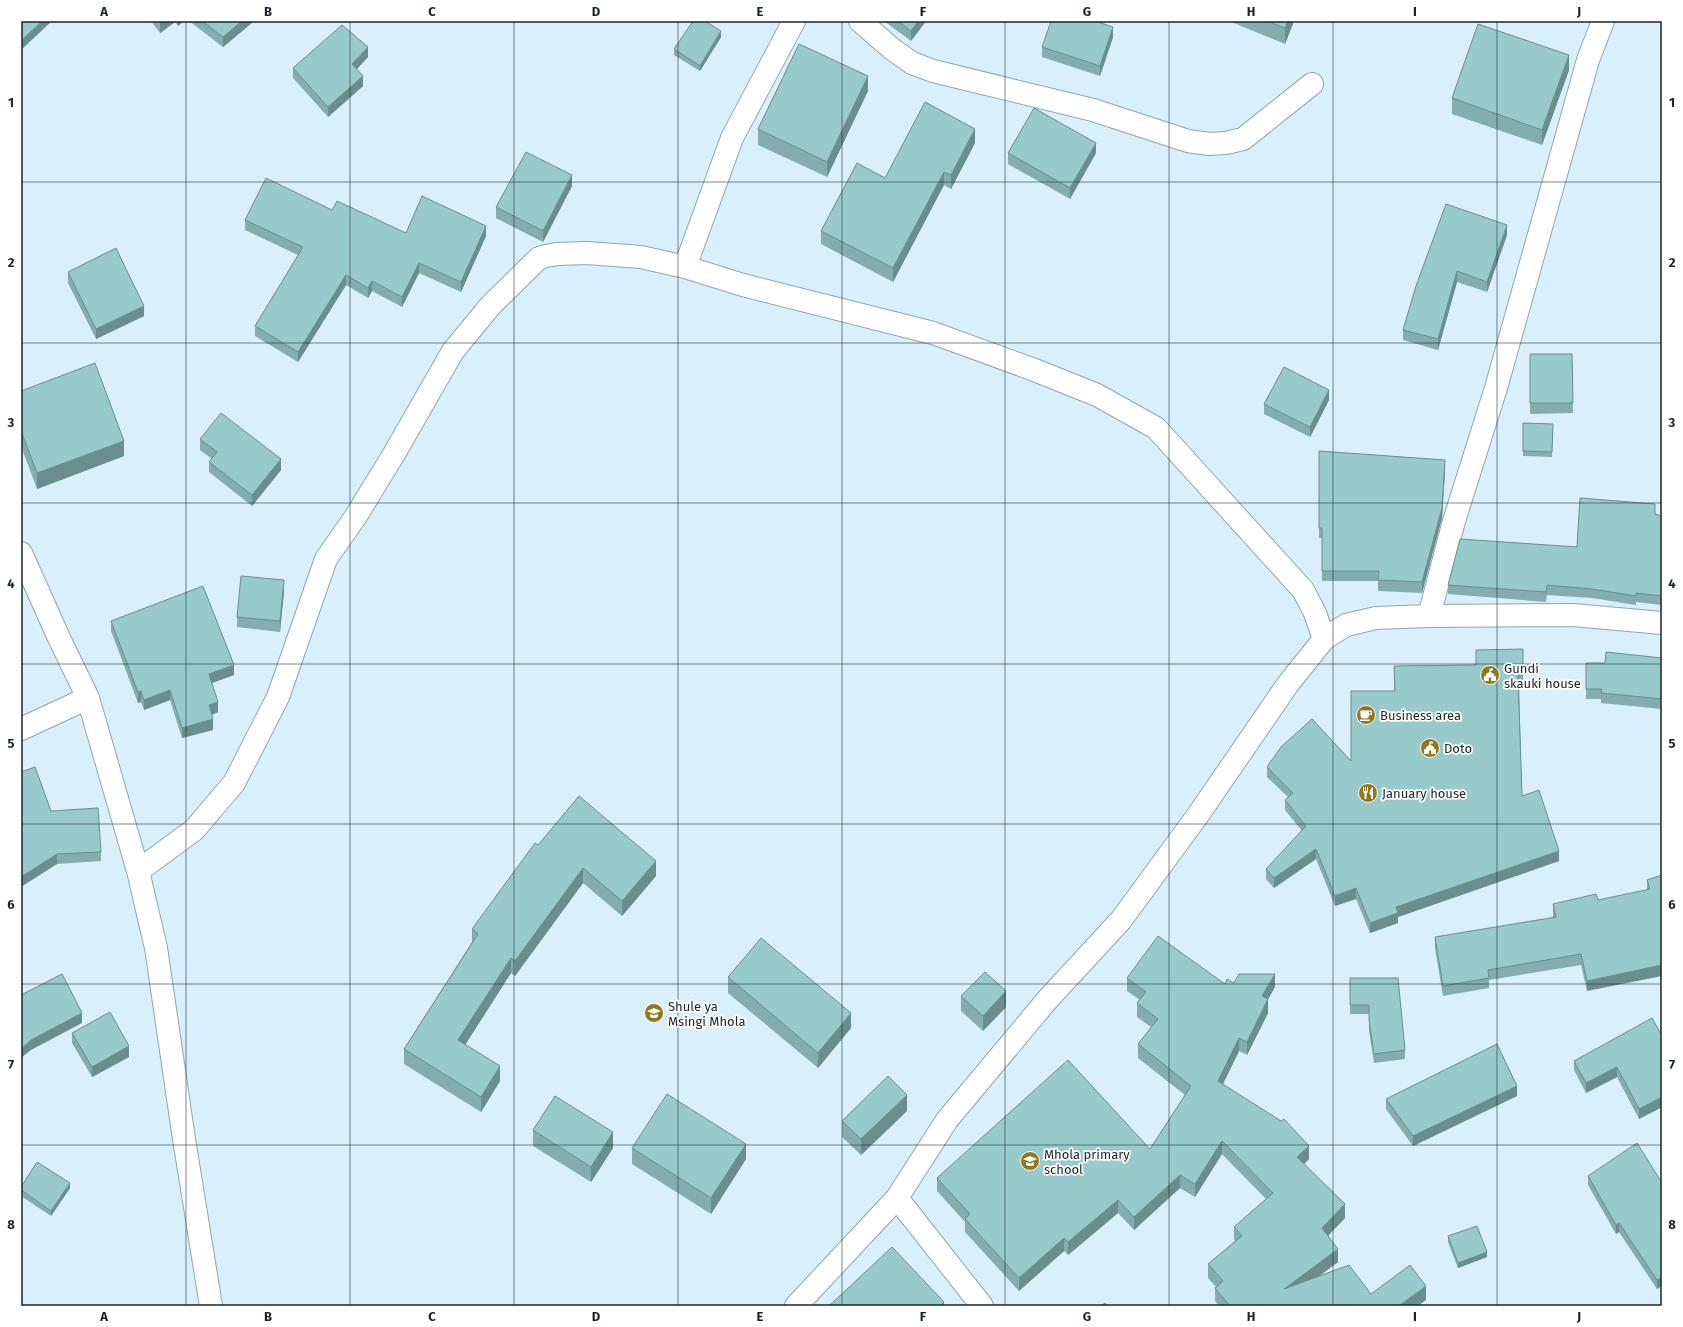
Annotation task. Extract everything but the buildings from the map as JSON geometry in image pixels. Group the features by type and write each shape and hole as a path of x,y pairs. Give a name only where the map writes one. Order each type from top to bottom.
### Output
{"street":[{"path":"685,267 732,138 794,21"},
{"path":"860,21 892,49 912,63 933,71 1094,110 1188,141 1209,144 1226,143 1243,139 1312,84"},
{"path":"1429,616 1448,542 1496,388 1588,60 1603,21"},
{"path":"138,871 194,830 234,783 278,697 326,559 356,516 394,454 453,351 491,305 539,258 557,254 587,253 641,257 685,267 743,285 933,333 1032,369 1097,395 1156,428 1303,590 1315,613 1324,639"},
{"path":"21,553 88,698 138,871 156,948 184,1139 211,1306"},
{"path":"796,1306 897,1198 947,1120 1048,999 1121,920 1198,815 1288,684 1324,639 1346,625 1376,618 1573,615 1662,623"},
{"path":"21,729 88,698"},
{"path":"897,1198 982,1306"}],"place":[{"name":"Gundi skauki house","path":"1490,675"},
{"name":"Business area","path":"1366,715"},
{"name":"Doto","path":"1430,748"},
{"name":"January house","path":"1368,793"},
{"name":"Shule ya Msingi Mhola","path":"654,1013"},
{"name":"Mhola primary school","path":"1030,1161"}]}
